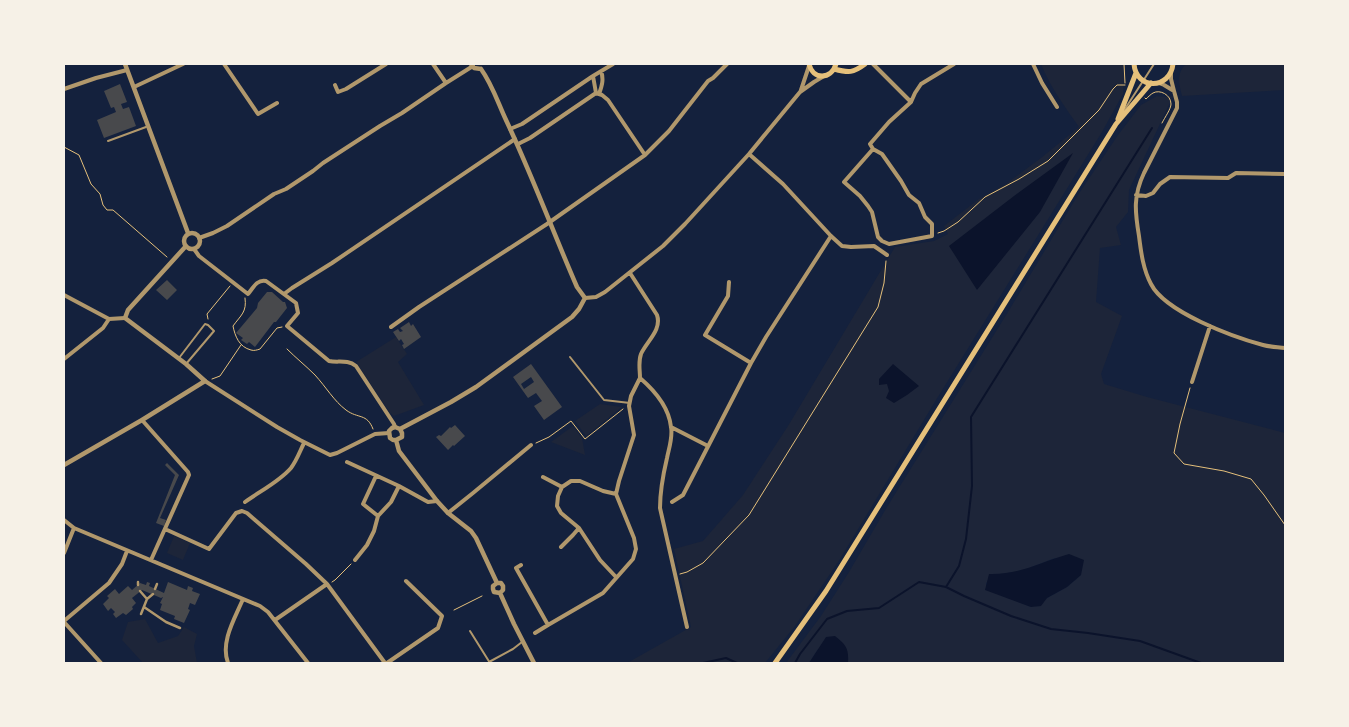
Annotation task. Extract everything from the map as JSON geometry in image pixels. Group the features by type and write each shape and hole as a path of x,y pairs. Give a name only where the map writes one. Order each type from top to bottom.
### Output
{"main road":[{"path":"809,65 814,73 824,76 831,73 835,66 842,72 852,72 865,64"},
{"path":"1134,64 1136,73 1143,80 1151,83 1159,83 1166,79 1171,73 1173,64"},
{"path":"1116,124 1136,73"},
{"path":"775,663 826,592 1116,124 1151,83"}],"street":[{"path":"125,64 188,233 184,240 186,246 194,249 199,256 248,294 262,280 296,303 298,313 287,326 326,359 334,362 346,361 356,366 395,427 400,429 476,387 577,312 585,298 600,295 630,273 668,241 749,154 800,92 824,76"},
{"path":"134,87 177,65 183,64"},
{"path":"224,64 258,114 277,103"},
{"path":"334,86 338,92 346,89 386,64"},
{"path":"433,64 446,82"},
{"path":"510,128 522,124 613,64"},
{"path":"391,327 645,155 669,131 708,81 727,64"},
{"path":"873,64 911,102"},
{"path":"873,149 844,182 860,196 872,212 878,237 889,244 932,236 932,224 925,217 919,203 909,196 902,181 882,154 873,149 870,144 889,122 911,102 921,84 954,64"},
{"path":"1033,64 1057,107"},
{"path":"199,238 227,226 472,65 476,69 482,67 518,144 577,287 585,298"},
{"path":"800,92 809,65"},
{"path":"64,89 127,70"},
{"path":"518,144 598,94 603,76 601,71"},
{"path":"1171,73 1170,79 1177,108 1139,184 1136,195 1135,214 1142,260 1151,284 1158,295 1174,308 1210,326 1231,335 1264,345 1285,348"},
{"path":"593,76 598,94"},
{"path":"1159,83 1174,91"},
{"path":"598,94 608,100 645,155"},
{"path":"284,294 515,138"},
{"path":"749,154 783,184 842,246 874,246 887,255"},
{"path":"1136,195 1146,196 1153,193 1160,184 1170,177 1228,178 1236,172 1285,174"},
{"path":"188,233 192,233 199,238"},
{"path":"672,502 683,495 751,363 831,236"},
{"path":"194,249 199,243 199,238"},
{"path":"125,318 128,310 186,246"},
{"path":"536,633 603,593 633,559 636,548 634,538 616,494 634,435 630,404 631,396 640,378 640,355 659,322 657,315 630,273"},
{"path":"729,282 728,296 705,334 751,363"},
{"path":"64,295 109,319 125,318 179,358 206,381 276,427 330,455 337,454 375,434 389,433"},
{"path":"64,359 103,328 109,319"},
{"path":"1192,382 1210,326"},
{"path":"640,378 651,387 658,397 671,427 671,440 660,492 660,508 687,627"},
{"path":"64,465 206,381"},
{"path":"142,420 188,472 151,560"},
{"path":"389,433 390,429 395,427"},
{"path":"671,427 708,446"},
{"path":"396,440 402,435 400,429"},
{"path":"389,433 391,438 396,440 399,451 437,501 448,513 471,531 476,538 497,583 493,586 493,590 496,593 500,593 531,662"},
{"path":"245,502 280,479 296,460 304,443"},
{"path":"448,513 531,445"},
{"path":"347,462 399,486 428,502 437,501"},
{"path":"376,476 363,504 378,516"},
{"path":"543,477 562,487"},
{"path":"616,494 603,491 580,481 571,481 562,487 558,496 557,506 561,513 579,528 600,560 616,577"},
{"path":"355,560 367,545 374,531 378,516 391,502 399,486"},
{"path":"165,529 210,549 236,512 242,511 247,513 327,584 386,663 438,628 442,616 406,581"},
{"path":"64,520 74,528 260,606 275,620 308,663"},
{"path":"64,553 74,528"},
{"path":"561,547 579,528"},
{"path":"101,663 64,621 109,583 128,551"},
{"path":"521,565 516,568 548,625"},
{"path":"156,589 157,584"},
{"path":"275,620 327,584"},
{"path":"140,591 147,599"},
{"path":"141,614 147,599 153,594"},
{"path":"228,663 225,656 226,643 243,599"},
{"path":"144,607 166,622 180,628"}],"lane":[{"path":"1116,124 1154,64"},
{"path":"108,140 149,126"},
{"path":"179,358 205,324 208,324 214,331 186,364"},
{"path":"570,357 604,400 630,404"},
{"path":"470,631 490,663 522,642"}],"path":[{"path":"932,236 958,222 974,205 985,197 1048,161 1099,110 1117,85 1125,85 1124,64"},
{"path":"1140,96 1146,99 1153,93 1160,92 1170,99 1171,106 1162,123 1166,130"},
{"path":"64,147 79,155 91,184 100,194 103,205 107,210 113,210 172,260"},
{"path":"676,576 703,563 750,515 878,307 884,283 887,255"},
{"path":"208,324 207,314 233,282"},
{"path":"248,294 245,299 245,310 232,326 236,338 242,344 251,350 260,350 278,328 287,326"},
{"path":"206,381 220,376 242,344"},
{"path":"287,349 313,373 346,410 370,422 375,434"},
{"path":"1192,382 1174,452 1184,464 1224,471 1251,479 1285,524"},
{"path":"531,445 549,437 571,421 585,439 630,404"},
{"path":"327,584 335,580 355,560"},
{"path":"454,610 482,596"}],"shaded area":[{"path":"1041,64 1123,64 1123,94 1102,132 840,559 795,626 765,663 627,663 691,627 674,549 703,541 743,495 788,426 895,247 934,241 948,234 944,226 979,199 1006,184 1079,127 1053,89"},
{"path":"1186,64 1285,64 1285,90 1182,96 1179,83 1180,75"},
{"path":"1157,96 1173,96 1129,190 1128,212 1116,227 1121,245 1100,248 1096,302 1122,316 1101,374 1104,384 1285,433 1285,663 848,663 848,657 818,649 809,663 786,663 821,616 849,572 1078,195 1118,135 1141,105","holes":["1055,558 1081,575 1067,587 1031,607 986,589 986,583 1001,574 1021,571"]},
{"path":"1073,153 1040,212 977,290 949,246"},
{"path":"396,337 407,354 398,362 424,405 394,416 390,413 356,362"},
{"path":"893,364 919,386 894,403 886,398 889,391 887,384 879,385 879,379"},
{"path":"600,404 622,407 586,436 575,421"},
{"path":"573,426 582,438 585,455 551,442"},
{"path":"174,536 190,543 183,560 167,553"},
{"path":"1069,554 1084,560 1081,575 1067,587 1047,598 1041,606 1031,607 985,590 989,574 1020,570"},
{"path":"145,619 158,643 178,636 184,627 197,634 194,646 197,663 143,663 122,640 128,622"},
{"path":"835,636 846,647 848,663 809,663 826,637"}],"building":[{"path":"120,84 127,102 121,104 123,109 129,107 136,126 104,138 97,120 116,112 114,107 111,108 104,91"},
{"path":"167,280 177,290 167,300 156,290"},
{"path":"267,292 272,292 285,302 287,308 255,347 249,342 247,344 241,340 243,338 236,333 257,308 258,303"},
{"path":"409,322 411,326 413,324 421,337 404,349 401,339 399,341 393,332 398,329 400,332 403,331 400,328"},
{"path":"531,364 562,407 544,420 534,406 542,401 536,393 528,398 513,377","holes":["531,377 534,382 524,389 521,384"]},
{"path":"455,425 465,436 448,450 436,437 441,436 450,427"},
{"path":"167,463 179,475 160,518 166,520 164,526 156,523 175,475 165,465"},
{"path":"147,582 150,583 149,586 164,593 168,582 187,590 188,586 193,588 192,591 200,594 195,605 190,603 188,609 190,610 184,623 174,619 175,616 160,610 162,604 160,603 163,597 161,598 142,590 132,598 136,603 132,607 133,609 126,615 123,613 116,618 113,614 115,612 111,608 108,611 103,604 109,598 107,596 115,589 119,594 128,586 132,590 140,583 146,585"}],"waterway":[{"path":"946,587 959,566 966,539 972,486 971,417 1152,128"},
{"path":"795,663 827,619 847,611 879,608 919,582 946,587 1011,616 1051,629 1140,641 1201,663"},
{"path":"703,663 726,658 737,663"}]}
